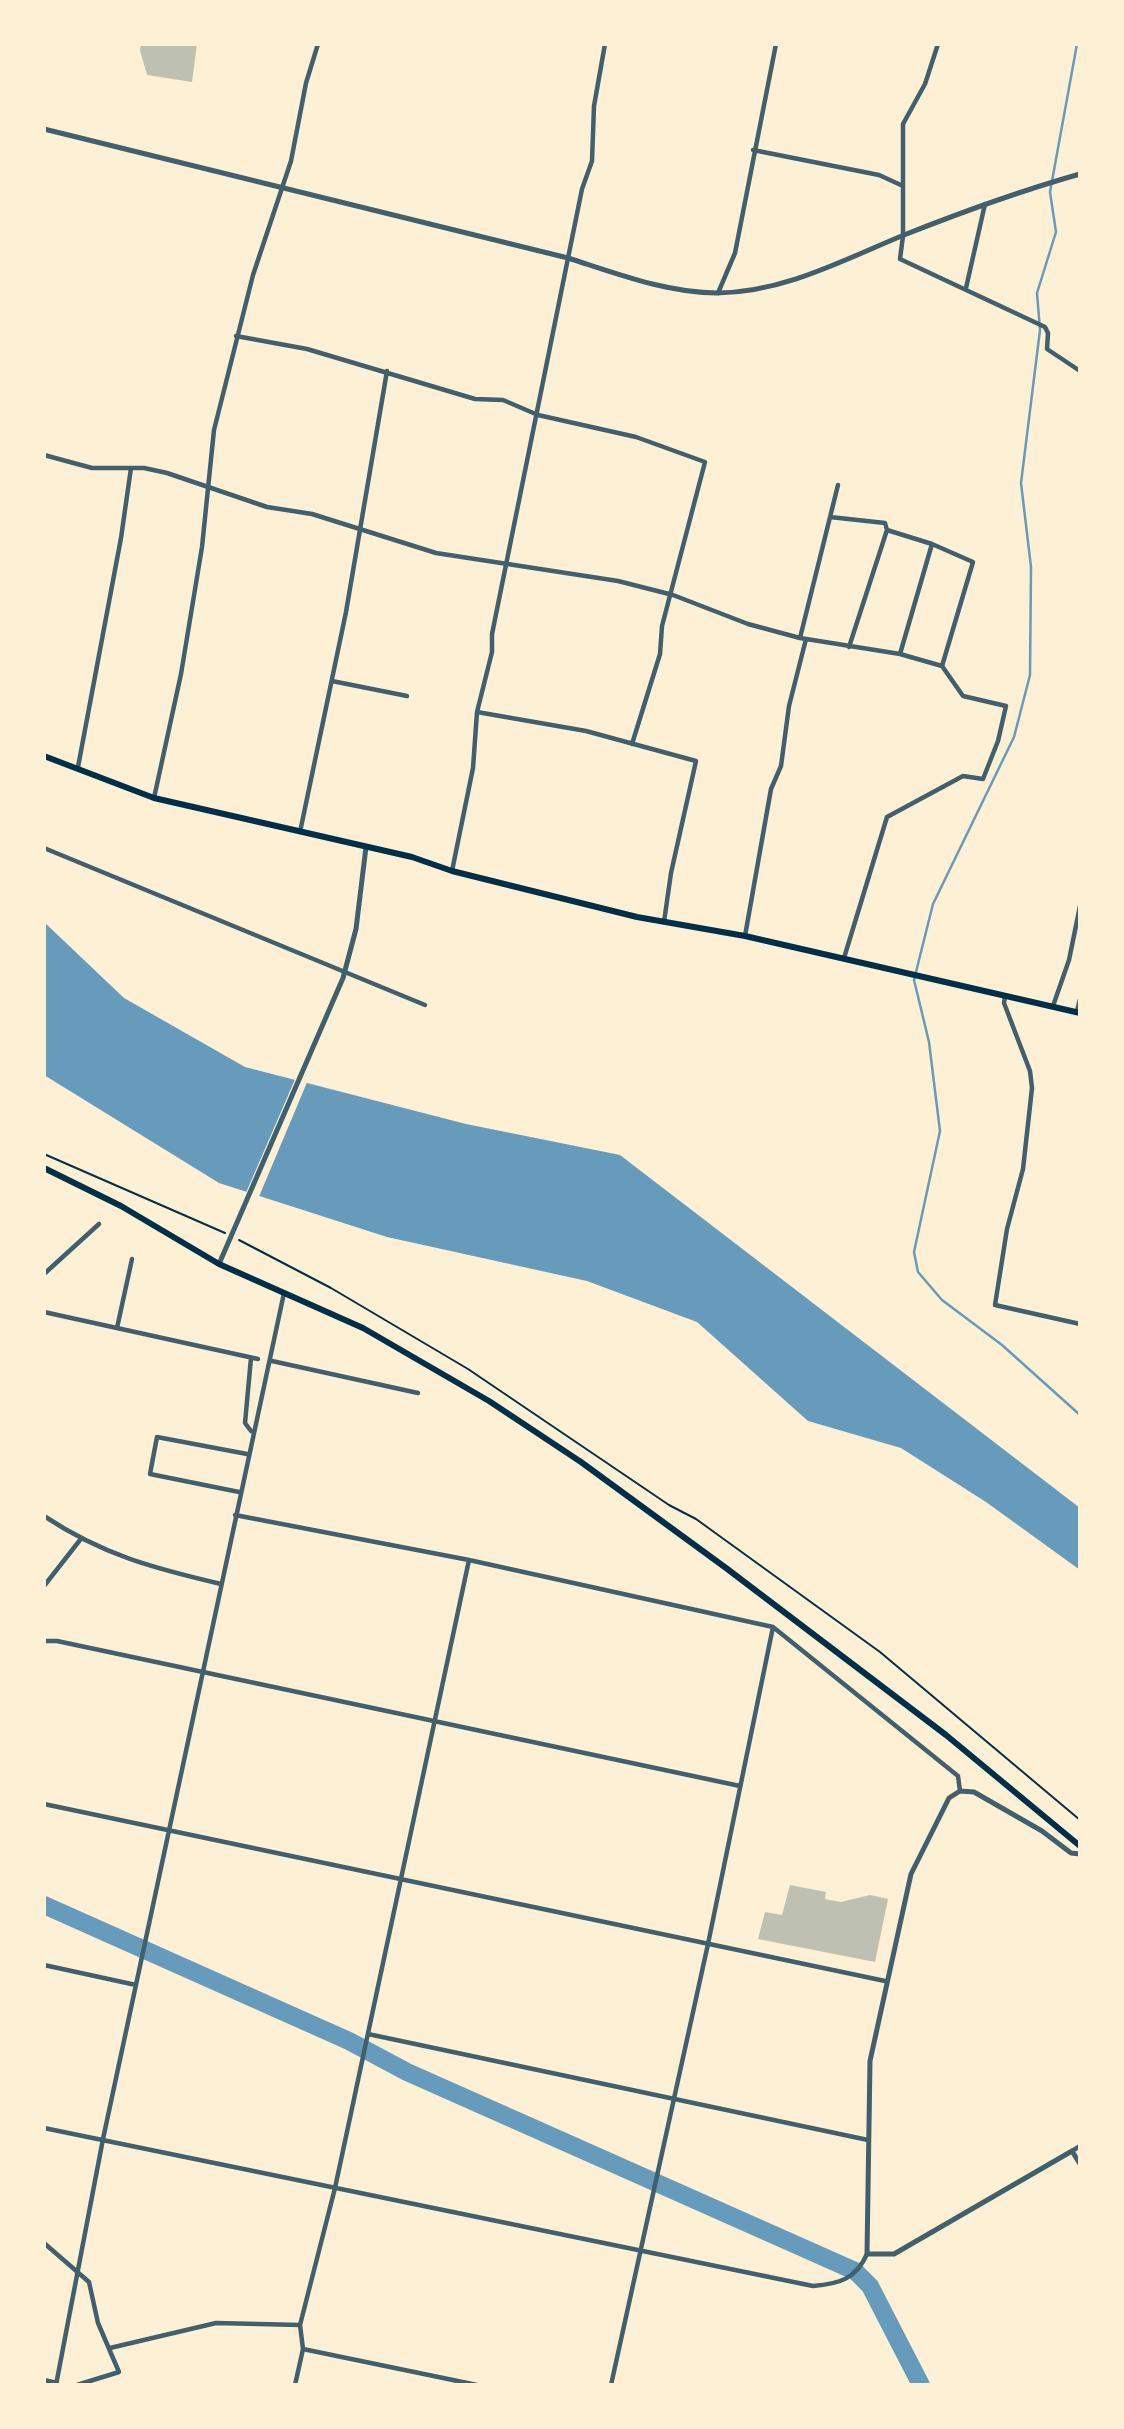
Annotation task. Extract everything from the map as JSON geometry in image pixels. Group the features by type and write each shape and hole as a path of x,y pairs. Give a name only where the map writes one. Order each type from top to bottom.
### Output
{"main road":[{"path":"44,756 154,798 412,857 452,871 664,922 745,936 1079,1013"},
{"path":"44,1168 121,1206 219,1264 331,1312 489,1401 581,1462 946,1735 1080,1846"}],"street":[{"path":"154,798 181,674 210,485 214,430 253,275 284,189 306,83 318,44"},
{"path":"452,871 473,768 477,712 492,652 492,634 582,189 592,161 594,106 605,44"},
{"path":"718,293 735,253 753,150 776,44"},
{"path":"938,44 925,84 903,124 903,236 900,259 1045,327 1048,333 1047,349 1080,371"},
{"path":"44,129 568,258 639,280 718,293 773,286 806,277 985,204 1080,174"},
{"path":"753,150 878,175 903,186"},
{"path":"966,288 985,204"},
{"path":"236,336 307,349 475,399 503,400 538,415 636,437 705,462 673,595 662,625 660,654 632,744"},
{"path":"300,832 361,528 387,371"},
{"path":"44,455 92,468 131,468 210,485 267,507 361,528 436,553 572,572 673,595 748,624 803,639 900,654 942,666 963,696 1006,706 998,741 983,779 963,776 887,817 844,958"},
{"path":"78,767 121,538 131,468"},
{"path":"745,936 771,789 781,766 789,706 838,485"},
{"path":"830,517 886,523 887,530 849,647"},
{"path":"887,530 932,544 973,562 942,666"},
{"path":"900,654 932,544"},
{"path":"332,681 407,696"},
{"path":"477,712 586,731 696,761 671,873 664,922"},
{"path":"219,1264 344,975 356,929 366,847"},
{"path":"44,848 344,975 425,1005"},
{"path":"1053,1006 1069,960 1080,906"},
{"path":"1005,995 1004,1003 1030,1071 1032,1088 1023,1169 1007,1230 995,1305 1080,1324"},
{"path":"1079,1013 1080,1000"},
{"path":"44,1274 99,1224"},
{"path":"117,1328 132,1259"},
{"path":"44,2380 56,2384 76,2268 247,1454 284,1293"},
{"path":"44,1312 258,1359"},
{"path":"251,1358 245,1423 252,1432"},
{"path":"272,1361 418,1392"},
{"path":"239,1492 150,1474 158,1437 247,1454"},
{"path":"235,1515 468,1560 773,1627 958,1776 960,1791"},
{"path":"44,1516 80,1540 140,1565 220,1584"},
{"path":"44,1586 80,1540"},
{"path":"295,2385 303,2349 300,2326 335,2188 468,1560"},
{"path":"611,2385 708,1944 773,1627"},
{"path":"44,1641 57,1641 740,1786"},
{"path":"44,2127 813,2286 837,2284 862,2267 867,2254 870,2062 885,1981 911,1874 949,1798 960,1791 974,1793 1042,1831 1071,1853 1080,1854"},
{"path":"44,1804 885,1981"},
{"path":"44,1965 136,1985"},
{"path":"368,2034 868,2140"},
{"path":"867,2254 894,2254 1080,2146"},
{"path":"1072,2151 1080,2164"},
{"path":"44,2243 89,2282 98,2323 119,2372 78,2385"},
{"path":"110,2348 215,2323 300,2326"},
{"path":"303,2349 477,2385"}],"water":[{"path":"44,922 124,998 245,1067 466,1124 620,1155 1080,1508 1080,1570 986,1502 901,1448 808,1421 697,1322 587,1281 387,1237 219,1183 44,1075"}],"pier":[{"path":"296,1077 308,1080 258,1199 245,1195"}],"building":[{"path":"141,44 197,44 192,82 147,75 140,50"},
{"path":"790,1885 826,1892 825,1899 841,1902 870,1895 888,1899 875,1962 758,1939 765,1912 782,1915"}],"waterway":[{"path":"1077,44 1050,192 1056,232 1037,293 1040,330 1021,483 1031,567 1030,675 1014,737 933,904 914,980 929,1042 940,1131 914,1252 918,1272 942,1300 1002,1345 1080,1415"},
{"path":"44,1905 349,2041 407,2072 855,2271 870,2286 921,2385"}]}
